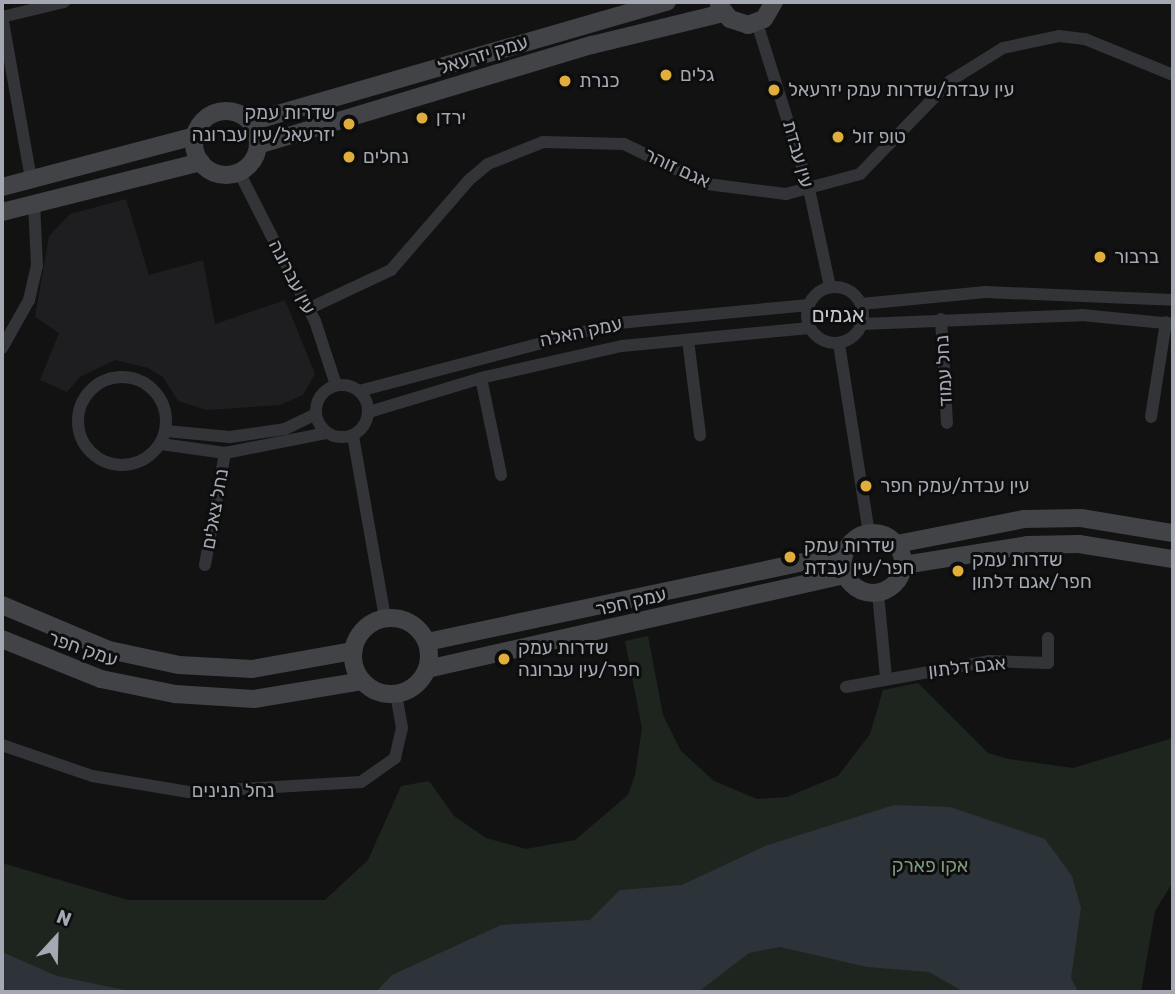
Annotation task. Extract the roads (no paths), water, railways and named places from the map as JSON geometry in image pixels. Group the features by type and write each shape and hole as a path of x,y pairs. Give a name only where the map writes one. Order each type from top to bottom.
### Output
{"street":[{"path":"31,179 2,16 64,2"},
{"name":"עמק יזרעאל","path":"250,122 667,2"},
{"path":"721,7 738,24 757,23 774,2"},
{"name":"עמק יזרעאל","path":"258,145 721,7"},
{"name":"עין עבדת","path":"757,23 809,189 830,287"},
{"name":"אגם זוהר","path":"308,309 391,270 469,180 488,164 543,142 624,144 706,184 738,191 809,189 860,174 950,81 1003,48 1059,36 1085,39 1173,75"},
{"path":"2,187 195,136 218,112 250,122 258,145 239,172 222,174 201,162 2,212"},
{"path":"195,136 201,162"},
{"name":"עין עברונה","path":"239,172 308,309 337,386"},
{"path":"2,348 29,300 37,266 34,203"},
{"path":"839,344 819,339 809,328 808,305 830,287 848,290 861,304 862,324"},
{"path":"861,304 985,292 1173,300"},
{"name":"עמק האלה","path":"359,391 479,354 618,323 808,305"},
{"path":"839,344 862,324 942,318 1082,315 1169,323 1151,417"},
{"name":"נחל עמוד","path":"942,318 947,423"},
{"name":"עמק האלה","path":"369,412 481,378 622,346 809,328"},
{"path":"688,340 701,435"},
{"path":"839,344 869,533"},
{"path":"129,377 155,391 166,431 161,444 128,465 98,459 79,435 80,405 99,382 129,377"},
{"path":"481,378 501,475"},
{"path":"166,431 230,437 285,429 316,415 323,394 337,386 359,391 369,412 353,436 385,618"},
{"path":"316,415 327,433"},
{"path":"161,444 225,453 327,433 353,436"},
{"name":"נחל צאלים","path":"205,565 225,453"},
{"path":"869,533 897,544 1024,519 1081,518 1173,533"},
{"path":"869,533 844,553 845,575 862,592 878,593 893,587 904,565 897,544"},
{"path":"904,565 1027,545 1079,544 1173,559"},
{"name":"עמק חפר","path":"427,642 844,553"},
{"name":"עמק חפר","path":"427,669 845,575"},
{"path":"878,593 886,678"},
{"name":"עמק חפר","path":"2,605 109,650 179,665 252,669 353,651"},
{"path":"385,618 410,623 427,642 427,669 415,686 397,694 362,681 353,651 360,633 385,618"},
{"name":"אגם דלתון","path":"846,687 989,661 1048,663 1048,638"},
{"name":"עמק חפר","path":"2,639 101,679 175,694 254,699 362,681"},
{"name":"נחל תנינים","path":"2,745 92,776 189,792 351,783 375,777 396,758 402,728 397,694"}],"place":[{"name":"גלים","path":"666,75"},
{"name":"כנרת","path":"565,81"},
{"name":"עין עבדת/שדרות עמק יזרעאל","path":"774,90"},
{"name":"ירדן","path":"422,118"},
{"name":"שדרות עמק יזרעאל/עין עברונה","path":"349,124"},
{"name":"טופ זול","path":"838,137"},
{"name":"נחלים","path":"349,157"},
{"name":"ברבור","path":"1100,257"},
{"name":"עין עבדת/עמק חפר","path":"866,486"},
{"name":"שדרות עמק חפר/עין עבדת","path":"790,557"},
{"name":"שדרות עמק חפר/אגם דלתון","path":"958,571"},
{"name":"שדרות עמק חפר/עין עברונה","path":"504,659"}],"district":[{"name":"אגמים","path":"838,315"}],"park label":[{"name":"אקו פארק","path":"930,866"}]}
